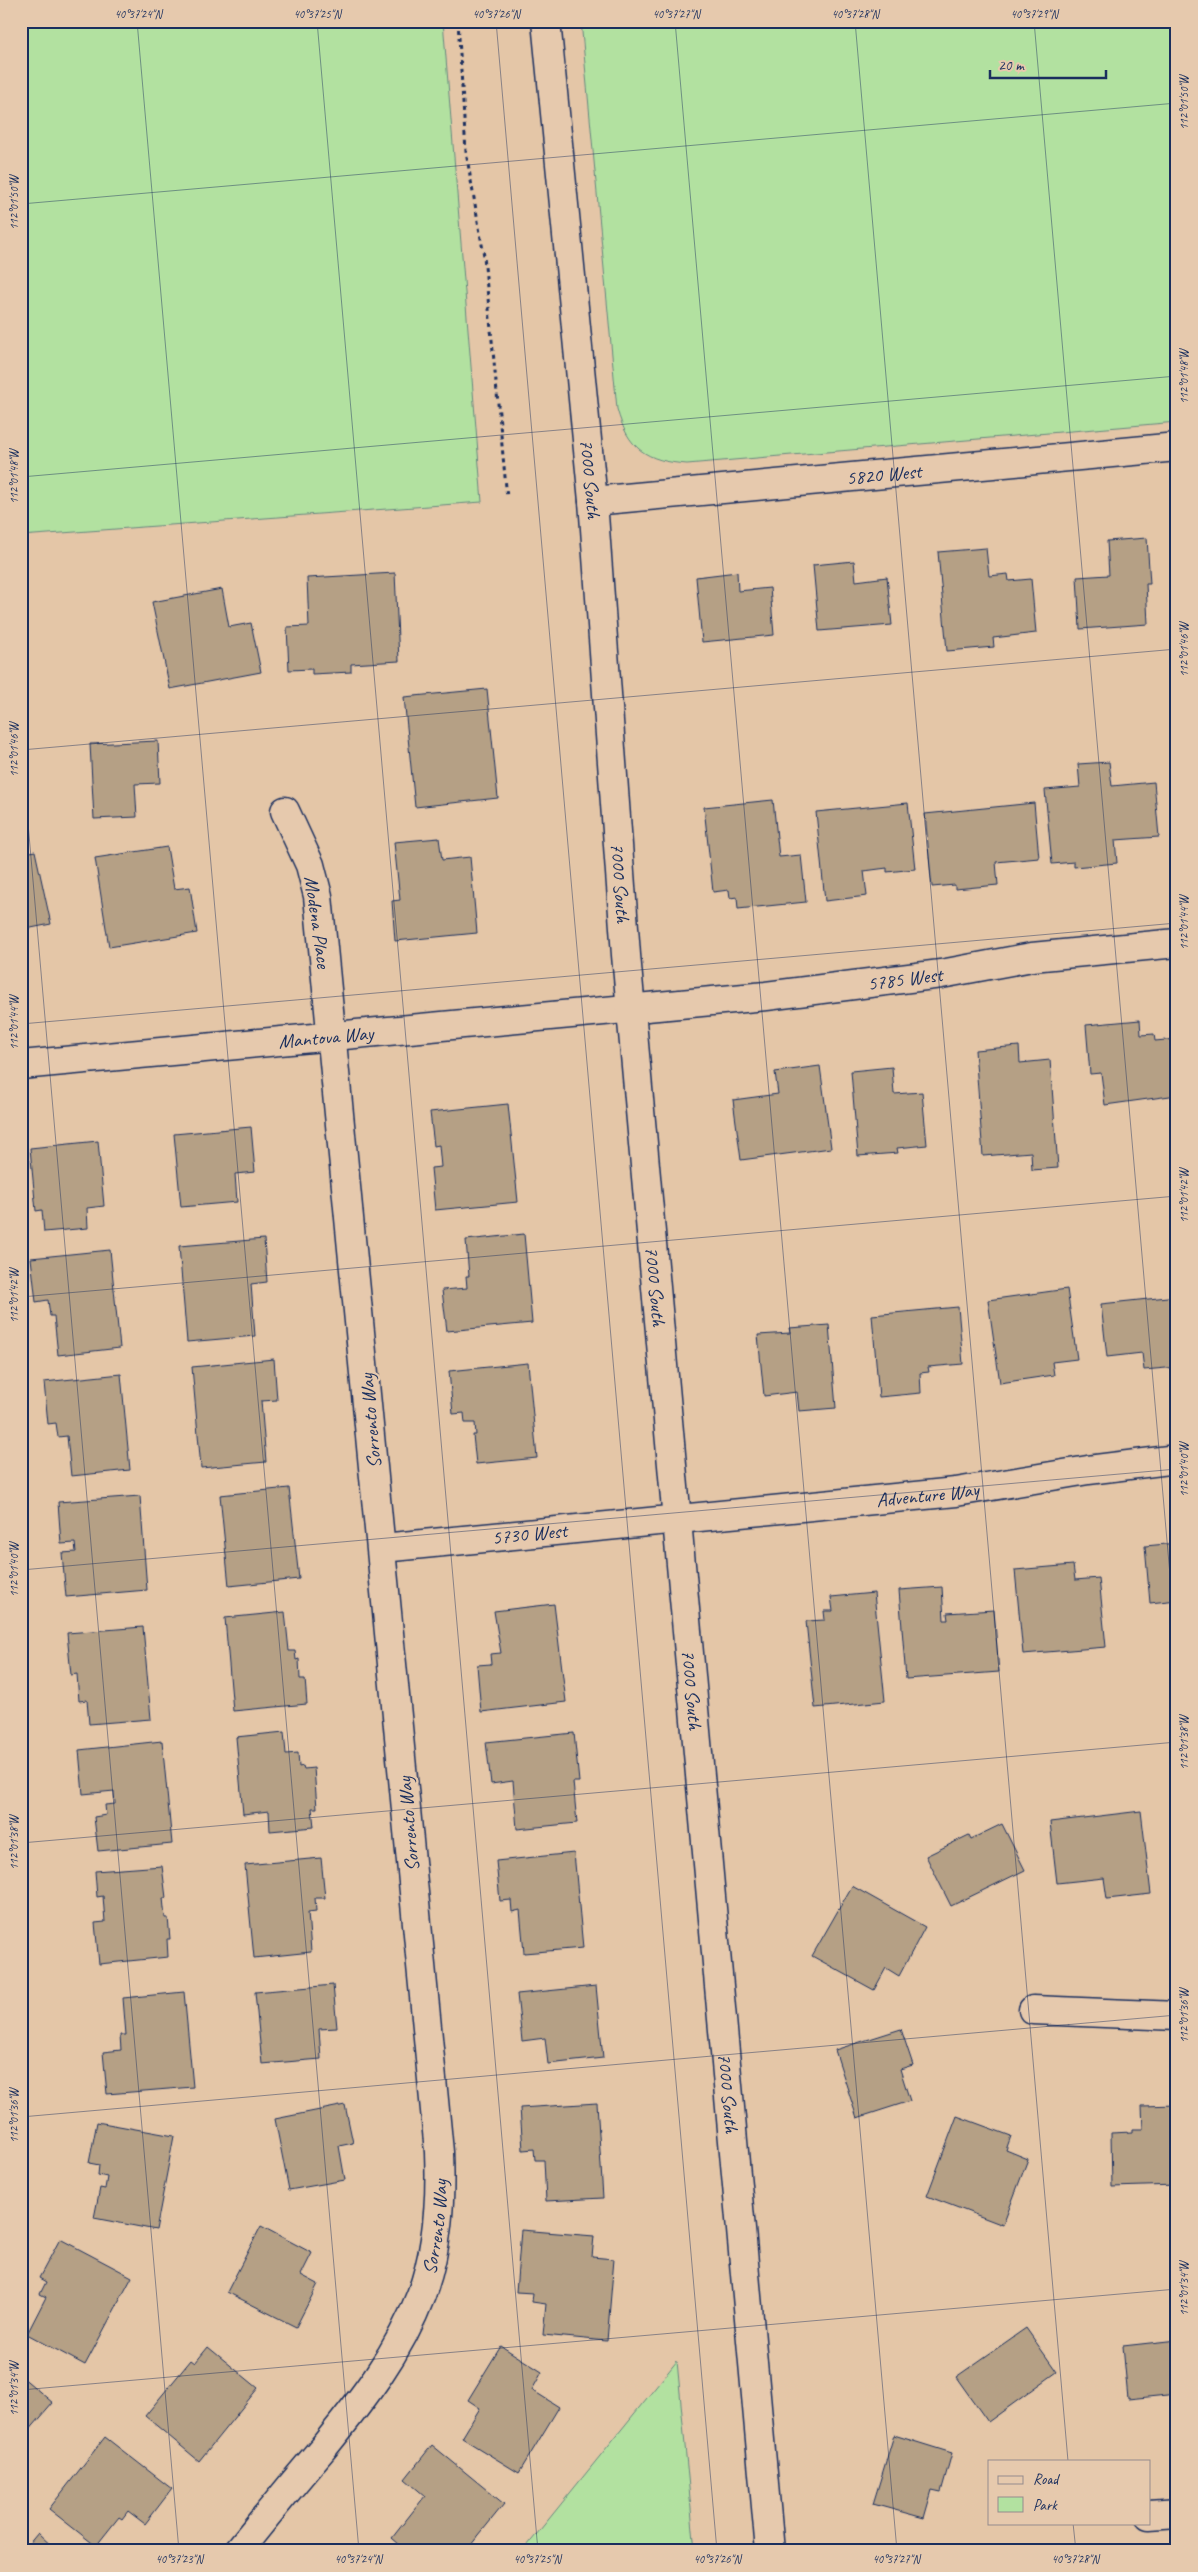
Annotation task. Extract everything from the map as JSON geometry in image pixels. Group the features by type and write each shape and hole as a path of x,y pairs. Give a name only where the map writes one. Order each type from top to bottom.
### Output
{"street":[{"name":"7000 South","path":"546,21 593,501 632,1010 770,2551"},
{"name":"5820 West","path":"593,501 1177,447"},
{"name":"Modena Place","path":"285,811 310,865 318,896 332,1037"},
{"name":"5785 West","path":"632,1010 868,984 1032,957 1177,943"},
{"name":"Mantova Way","path":"21,1065 632,1010"},
{"name":"Sorrento Way","path":"238,2551 369,2391 384,2368 398,2344 421,2294 431,2260 438,2224 439,2152 332,1037"},
{"name":"Adventure Way","path":"677,1520 956,1492 1088,1470 1177,1459"},
{"name":"5730 West","path":"382,1548 677,1520"},
{"path":"1033,2010 1177,2016"},
{"path":"1150,2516 1177,2513"}],"path":[{"path":"458,21 466,152 484,256 507,498"}],"green space":[{"path":"21,21 443,21 482,502 21,536"},
{"path":"581,21 1177,21 1177,422 687,464 660,460 641,450 627,434 617,409"},
{"path":"677,2361 695,2551 523,2551"}],"building":[{"path":"1147,538 1150,584 1146,584 1148,624 1080,629 1077,577 1109,575 1107,541"},
{"path":"986,548 989,576 1008,574 1009,581 1031,579 1036,633 993,638 994,647 947,651 938,552"},
{"path":"854,561 856,581 887,577 892,625 819,631 813,565"},
{"path":"737,572 738,591 770,588 774,635 702,642 696,577"},
{"path":"395,573 399,661 351,664 351,672 312,674 312,669 289,670 287,627 309,626 307,578"},
{"path":"222,589 229,627 251,623 261,672 170,689 152,602"},
{"path":"487,689 498,798 415,807 404,697"},
{"path":"158,741 160,783 135,784 137,817 94,819 90,744"},
{"path":"1109,762 1112,786 1154,782 1159,837 1115,840 1117,863 1074,867 1074,862 1052,864 1045,790 1080,787 1078,764"},
{"path":"773,800 779,857 801,855 806,902 738,909 737,897 730,898 729,890 713,892 704,807"},
{"path":"908,803 915,869 887,872 887,868 864,871 867,896 825,901 816,812"},
{"path":"1034,803 1039,858 996,862 998,885 955,889 955,885 932,887 925,814"},
{"path":"439,838 442,860 470,857 477,933 395,941 392,901 400,900 394,842"},
{"path":"167,847 174,889 190,887 197,933 109,947 95,858"},
{"path":"35,851 51,924 21,930 21,854"},
{"path":"1140,1020 1141,1035 1154,1034 1155,1041 1177,1039 1177,1095 1105,1105 1101,1073 1090,1074 1086,1025"},
{"path":"1019,1046 1020,1063 1050,1060 1058,1168 1032,1170 1031,1152 983,1156 975,1050"},
{"path":"820,1066 831,1148 741,1160 733,1100 778,1094 775,1072"},
{"path":"892,1067 894,1094 922,1092 927,1145 897,1148 898,1153 858,1156 851,1071"},
{"path":"508,1104 518,1202 435,1210 431,1168 441,1167 439,1145 434,1146 430,1112"},
{"path":"251,1127 255,1172 235,1174 237,1202 181,1207 174,1134"},
{"path":"98,1141 104,1206 87,1208 88,1228 44,1232 42,1210 36,1211 30,1148"},
{"path":"524,1234 532,1323 447,1331 442,1290 467,1288 466,1276 469,1276 466,1240"},
{"path":"264,1239 267,1282 251,1284 255,1336 187,1342 179,1246"},
{"path":"110,1250 120,1348 58,1355 54,1316 50,1316 48,1300 36,1302 31,1258"},
{"path":"1067,1289 1077,1359 1052,1362 1054,1375 1000,1383 988,1300"},
{"path":"1177,1296 1177,1367 1144,1370 1142,1353 1107,1357 1101,1304"},
{"path":"958,1307 963,1364 928,1367 929,1372 920,1373 921,1393 879,1397 872,1315"},
{"path":"829,1325 836,1408 799,1411 797,1392 764,1396 758,1335 790,1333 789,1328"},
{"path":"274,1359 277,1400 261,1401 266,1462 201,1468 192,1367"},
{"path":"528,1363 537,1458 476,1464 473,1435 476,1435 475,1423 465,1423 464,1413 453,1414 449,1371"},
{"path":"121,1374 130,1470 71,1476 67,1436 58,1437 56,1423 48,1424 44,1382"},
{"path":"289,1488 299,1579 229,1586 220,1495"},
{"path":"140,1496 147,1590 66,1597 62,1553 76,1552 75,1543 61,1544 58,1502"},
{"path":"1177,1543 1177,1600 1150,1603 1145,1546"},
{"path":"1073,1565 1075,1580 1099,1578 1106,1647 1023,1654 1015,1570"},
{"path":"942,1587 944,1620 948,1620 947,1613 994,1610 999,1672 906,1679 899,1590"},
{"path":"874,1593 885,1701 815,1708 806,1621 825,1620 824,1611 833,1611 831,1597"},
{"path":"554,1604 566,1702 481,1712 477,1665 491,1664 490,1654 501,1653 494,1611"},
{"path":"285,1612 289,1651 295,1651 296,1660 299,1659 300,1679 305,1679 307,1704 233,1711 225,1618"},
{"path":"143,1627 151,1719 89,1724 87,1700 79,1701 77,1674 71,1675 67,1633"},
{"path":"284,1732 286,1754 298,1753 299,1767 303,1766 304,1769 314,1768 317,1808 312,1808 314,1827 270,1831 269,1811 243,1814 236,1737"},
{"path":"574,1733 579,1782 573,1782 577,1823 517,1829 513,1781 491,1784 486,1742"},
{"path":"162,1741 172,1844 98,1851 94,1817 106,1815 105,1805 115,1804 114,1791 83,1794 79,1750"},
{"path":"1141,1811 1151,1894 1107,1899 1104,1878 1057,1883 1050,1822"},
{"path":"1002,1824 1025,1870 951,1906 926,1856 969,1835 971,1839"},
{"path":"574,1853 583,1948 524,1953 520,1910 512,1912 511,1900 500,1901 496,1861"},
{"path":"321,1858 325,1898 315,1898 316,1911 308,1912 311,1952 254,1958 245,1865"},
{"path":"162,1866 166,1898 163,1898 165,1918 168,1918 170,1939 167,1939 168,1957 99,1964 95,1923 105,1922 103,1896 97,1897 95,1871"},
{"path":"852,1886 925,1927 899,1976 886,1968 874,1990 812,1956"},
{"path":"333,1985 337,2028 319,2029 321,2059 262,2064 255,1992"},
{"path":"596,1986 603,2058 548,2064 545,2038 522,2041 517,1994"},
{"path":"184,1992 193,2087 107,2094 103,2052 121,2050 120,2035 126,2035 123,1998"},
{"path":"901,2029 913,2065 900,2069 910,2101 857,2118 835,2050"},
{"path":"597,2103 603,2198 546,2201 544,2160 535,2160 534,2149 523,2150 520,2108"},
{"path":"345,2105 353,2143 339,2146 345,2180 289,2190 275,2119"},
{"path":"1177,2105 1177,2185 1112,2187 1111,2133 1132,2132 1132,2129 1143,2129 1142,2106"},
{"path":"957,2116 1011,2136 1006,2150 1028,2159 1003,2225 927,2196"},
{"path":"97,2122 174,2136 156,2230 94,2218 100,2188 105,2189 107,2177 98,2175 99,2165 89,2163"},
{"path":"261,2226 312,2253 301,2275 318,2284 296,2327 227,2292"},
{"path":"521,2230 594,2236 592,2257 614,2259 607,2341 543,2335 546,2304 532,2302 533,2293 516,2292"},
{"path":"60,2239 132,2277 85,2365 27,2334 46,2297 40,2294 46,2282 39,2278"},
{"path":"1026,2328 1057,2372 988,2422 956,2377"},
{"path":"1177,2340 1177,2394 1128,2399 1123,2346"},
{"path":"501,2346 542,2372 532,2390 559,2407 519,2473 462,2438 480,2408 468,2400"},
{"path":"208,2347 258,2388 199,2461 145,2416 191,2360 195,2363"},
{"path":"21,2376 53,2403 21,2440"},
{"path":"894,2435 952,2453 941,2492 932,2490 924,2518 873,2504"},
{"path":"105,2437 172,2489 145,2524 128,2511 122,2519 119,2517 96,2546 49,2509"},
{"path":"432,2445 504,2504 466,2551 407,2551 392,2538 425,2496 405,2479"},
{"path":"38,2533 57,2551 23,2551"}]}
